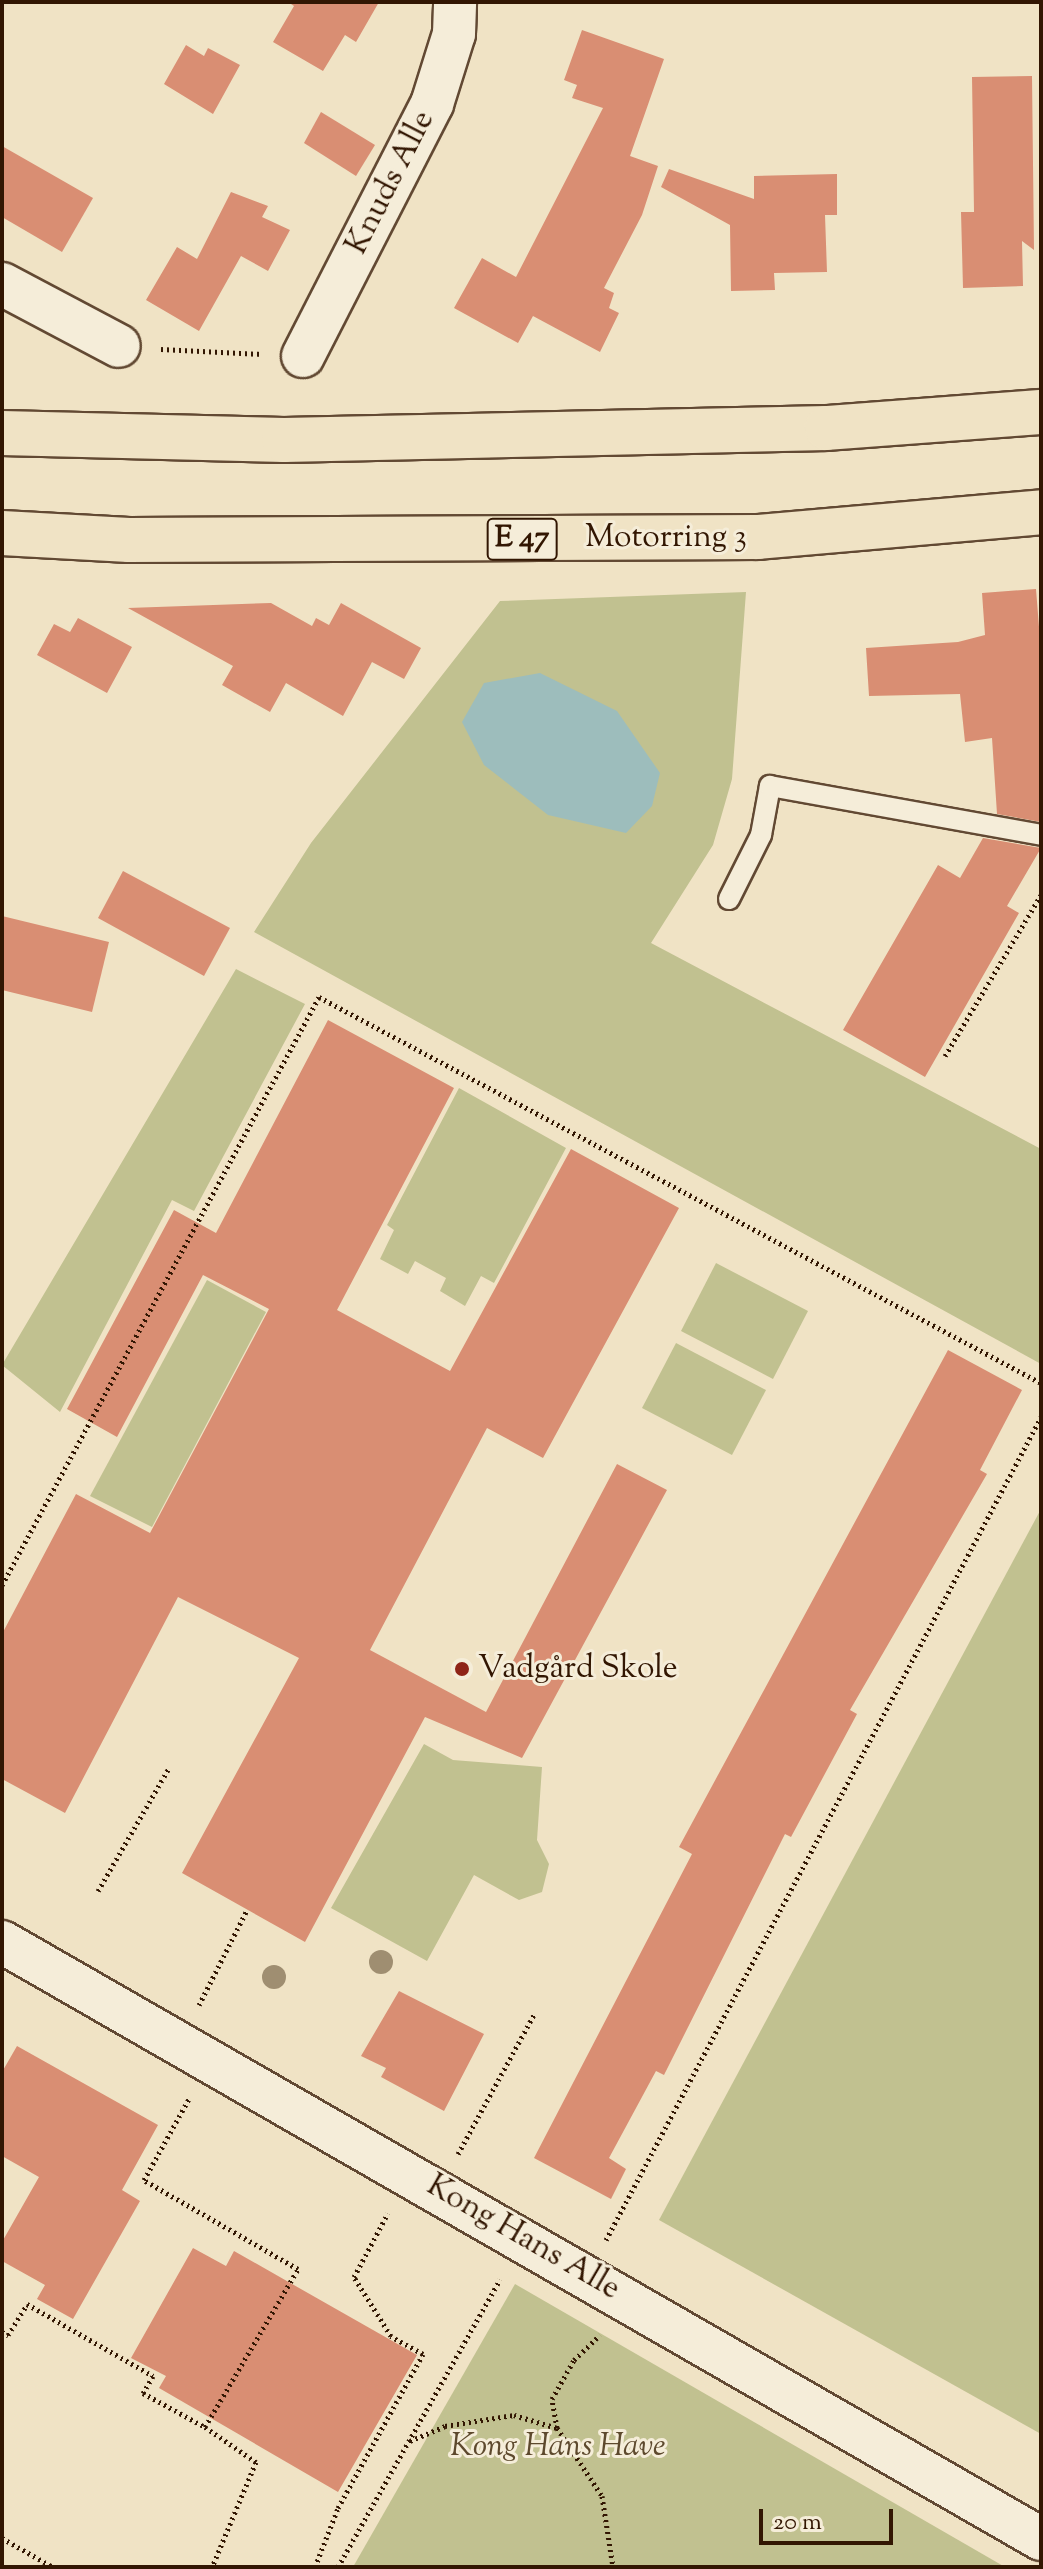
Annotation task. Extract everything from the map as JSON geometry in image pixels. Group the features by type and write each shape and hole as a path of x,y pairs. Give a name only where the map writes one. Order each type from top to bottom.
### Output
{"highway":[{"path":"2,433 316,440 827,428 1041,412"},
{"name":"Motorring 3","path":"2,533 129,540 758,537 1041,512"}],"street":[{"name":"Knuds Alle","path":"303,356 432,104 454,34 455,2"},
{"path":"2,284 119,346"},
{"name":"Kong Hans Alle","path":"2,1942 605,2284 1041,2539"}],"lane":[{"path":"729,899 761,835 770,786 1041,835"}],"path":[{"path":"119,346 303,356"},
{"path":"945,1056 1041,895"},
{"path":"2,1585 319,997 1041,1383"},
{"path":"613,2567 602,2496 557,2428 552,2399 574,2360 592,2348 605,2284 1041,1417"},
{"path":"98,1891 169,1768"},
{"path":"205,2427 298,2269 144,2180 247,1910"},
{"path":"315,2567 338,2508 423,2354 391,2336 354,2277 424,2182 535,2013"},
{"path":"338,2567 523,2238"},
{"path":"2,2332 8,2335 27,2304 153,2376 143,2393 205,2427 256,2462 212,2567"},
{"path":"408,2442 445,2426 514,2415 557,2428"},
{"path":"2,2538 53,2567"}],"green space":[{"path":"746,592 732,779 713,845 651,943 1041,1149 1041,1364 254,932 311,843 500,601"},
{"path":"236,969 305,1004 194,1211 172,1200 60,1412 2,1365"},
{"path":"459,1088 566,1148 494,1283 481,1276 465,1306 440,1291 446,1278 415,1261 408,1274 380,1259 394,1230 387,1225"},
{"path":"716,1263 808,1311 773,1379 681,1331"},
{"path":"207,1280 266,1312 152,1527 90,1496"},
{"path":"676,1343 766,1390 732,1455 642,1408"},
{"path":"1041,1509 1041,2434 659,2220"},
{"path":"424,1744 453,1760 542,1767 537,1840 549,1864 542,1892 519,1900 474,1875 427,1961 331,1908"},
{"name":"Kong Hans Have","path":"515,2284 1005,2567 353,2567"}],"water":[{"path":"540,673 617,711 660,773 652,806 626,833 548,815 484,765 462,722 484,683"}],"building":[{"path":"288,2 379,2 356,42 345,35 323,71 273,42 294,6"},
{"path":"582,30 664,59 630,156 658,166 642,215 604,288 614,293 609,308 619,313 600,352 533,316 518,343 454,308 482,258 516,277 603,108 572,98 577,85 564,80"},
{"path":"186,45 204,56 208,48 240,65 213,114 164,84"},
{"path":"1032,76 1034,250 1022,241 1023,286 963,288 961,212 974,212 972,77"},
{"path":"321,112 375,145 356,176 304,143"},
{"path":"2,146 93,198 62,252 2,217"},
{"path":"669,169 754,199 754,176 837,174 837,215 825,215 827,272 774,273 775,290 731,291 730,225 661,187"},
{"path":"231,192 268,206 262,217 290,230 268,271 241,256 199,331 146,300 177,247 197,259"},
{"path":"1036,589 1041,652 1041,822 997,814 992,738 965,742 960,694 869,696 866,648 958,642 985,635 982,593"},
{"path":"271,603 312,626 316,618 329,625 341,603 421,648 404,679 372,662 343,716 286,683 270,712 222,685 233,666 128,608"},
{"path":"78,618 132,647 107,693 37,655 54,624 70,632"},
{"path":"983,838 1041,848 1007,906 1019,913 925,1077 843,1030 938,865 960,878"},
{"path":"123,871 230,928 204,976 98,918"},
{"path":"2,916 109,942 92,1012 2,990"},
{"path":"328,1020 454,1088 337,1310 450,1371 571,1149 679,1208 543,1458 487,1428 370,1650 486,1712 617,1464 667,1490 522,1758 425,1717 305,1942 182,1873 299,1658 178,1597 65,1813 2,1779 2,1634 76,1494 150,1533 269,1309 203,1275 117,1437 67,1409 174,1210 216,1233"},
{"path":"948,1350 1022,1390 980,1470 987,1474 850,1710 857,1714 791,1837 785,1834 664,2075 656,2071 609,2158 626,2169 611,2199 534,2158 692,1854 679,1847"},
{"path":"399,1991 484,2034 444,2111 381,2077 386,2068 361,2056"},
{"path":"17,2046 158,2125 122,2190 140,2201 73,2319 37,2299 45,2285 2,2261 2,2242 39,2177 2,2156 2,2072"},
{"path":"193,2248 226,2266 234,2251 417,2355 338,2492 159,2388 166,2376 131,2358"}],"place":[{"name":"Vadgård Skole","path":"462,1669"}]}
